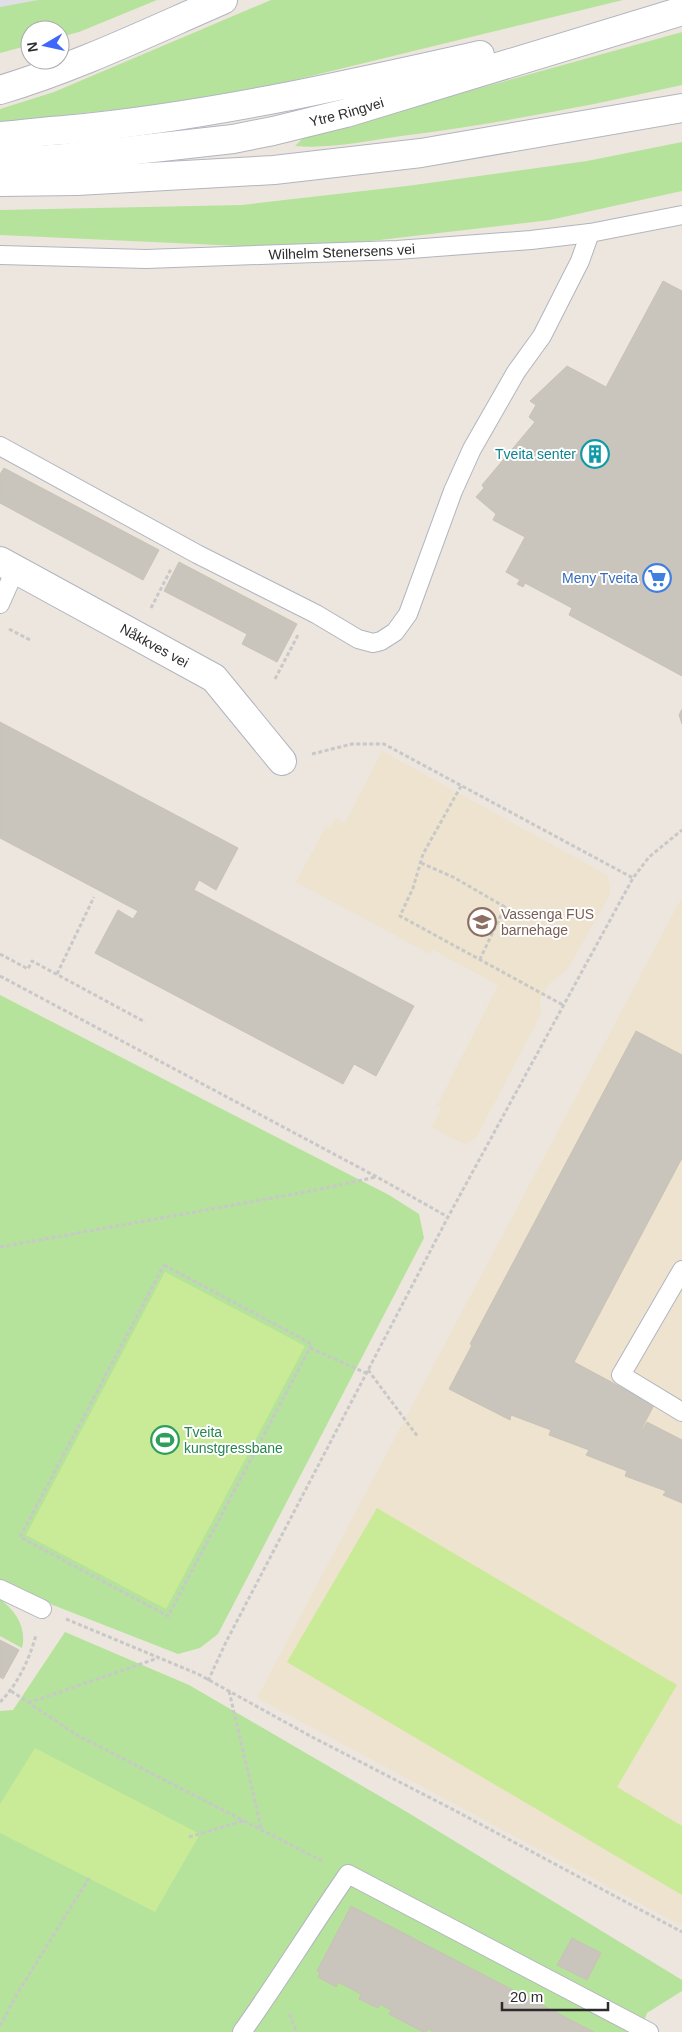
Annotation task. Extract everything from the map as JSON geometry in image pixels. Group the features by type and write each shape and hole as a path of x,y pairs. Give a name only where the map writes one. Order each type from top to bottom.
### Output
{"main road":[{"path":"0,90 32,80 92,56 223,0"},
{"name":"Ytre Ringvei","path":"0,136 116,126 276,100 682,11"},
{"name":"Ytre Ringvei","path":"0,163 64,158 233,139 273,131 346,114 682,11"},
{"path":"0,182 77,181 274,170 421,153 682,108"},
{"name":"Nåkkves vei","path":"8,565 214,678 282,761"}],"lane":[{"name":"Wilhelm Stenersens vei","path":"0,255 146,259 398,250 531,240 590,233 682,215"},
{"path":"0,446 197,554 316,614 358,640 381,641 395,632 408,614 453,491 472,449 516,372 542,336 580,261 590,233"},
{"path":"0,604 8,565"},
{"path":"682,1270 622,1375 682,1412"},
{"path":"0,1589 42,1609"},
{"path":"242,2032 280,1979 348,1874 649,2032"}],"path":[{"path":"154,602 164,582"},
{"path":"5,627 32,641"},
{"path":"275,679 290,650"},
{"path":"282,761 352,744 384,744 633,878"},
{"path":"461,786 438,826 400,916 563,1005"},
{"path":"208,1681 226,1642 448,1217 633,878 649,858 682,830"},
{"path":"421,864 453,877 505,907 480,959"},
{"path":"57,974 94,897"},
{"path":"0,954 28,969 32,961 146,1022"},
{"path":"0,976 377,1177 448,1217"},
{"path":"0,1247 311,1192 377,1177"},
{"path":"164,1265 312,1344 310,1348 168,1616 20,1537 164,1265"},
{"path":"310,1348 367,1371 418,1437"},
{"path":"0,1702 11,1691 22,1672 42,1609 178,1665 228,1690 314,1738 452,1809 682,1932"},
{"path":"27,1704 158,1658"},
{"path":"228,1690 262,1831"},
{"path":"11,1691 27,1704 77,1735 348,1874"},
{"path":"189,1838 243,1821"},
{"path":"0,2026 17,1994 88,1878"}],"shaded area":[{"path":"0,0 38,0 0,7"},
{"name":"Vassenga FUS barnehage","path":"382,751 607,875 610,886 610,895 567,970 549,984 540,1000 541,1014 476,1138 466,1144 432,1127 441,1109 440,1106 437,1106 498,985 433,950 430,954 296,882 326,826 330,828 335,818 345,823"},
{"path":"682,897 682,1926 257,1698"}],"green space":[{"path":"38,0 157,0 70,34 70,20 20,20 20,48 0,53 0,7"},
{"path":"271,0 623,0 270,86 159,105 0,122 0,109 54,92"},
{"path":"682,32 682,85 472,126 348,144 295,146 304,137"},
{"path":"682,142 682,191 550,220 302,249 0,235 0,210 242,205 407,186 587,161"},
{"path":"0,995 389,1195 419,1214 424,1238 218,1634 200,1648 178,1654 35,1598 0,1579"},
{"name":"Tveita kunstgressbane","path":"165,1272 305,1346 166,1609 26,1535"},
{"path":"377,1508 677,1685 617,1787 682,1826 682,1895 287,1662"},
{"path":"0,1599 19,1620 23,1634 22,1648 0,1636"},
{"path":"65,1632 189,1685 407,1812 682,1980 682,1991 647,2013 640,2032 0,2032 0,1711 13,1710"},
{"path":"35,1748 200,1834 155,1912 0,1833 0,1804"}],"building":[{"name":"Tveita senter","path":"663,281 682,291 682,676 569,615 572,608 525,583 523,587 517,584 520,580 506,572 525,537 493,520 496,514 476,497 484,488 482,485 535,422 529,417 536,405 530,401 567,366 606,387"},
{"path":"4,468 159,550 143,580 0,503 0,474"},
{"path":"179,562 297,624 277,662 242,644 247,634 164,591"},
{"path":"682,709 682,724 679,715"},
{"path":"0,722 238,848 216,890 199,880 194,890 414,1006 376,1076 354,1064 343,1084 95,953 118,910 133,919 138,911 0,838"},
{"path":"636,1031 682,1055 682,1158 574,1362 654,1405 640,1432 647,1422 682,1440 682,1503 663,1495 666,1491 625,1476 627,1471 586,1455 589,1450 549,1435 551,1430 511,1415 510,1420 449,1389 472,1345 470,1344"},
{"path":"0,1640 19,1650 3,1679 0,1677"},
{"path":"351,1906 594,2032 434,2032 428,2029 426,2032 423,2032 389,2014 391,2010 380,2004 378,2008 359,1999 361,1994 338,1982 336,1987 318,1977 320,1972 317,1971"},
{"path":"572,1938 601,1953 587,1980 557,1965"}],"place":[{"name":"Tveita senter","path":"595,454"},
{"name":"Meny Tveita","path":"657,578"},
{"name":"Vassenga FUS barnehage","path":"482,922"},
{"name":"Tveita kunstgressbane","path":"165,1440"}]}
